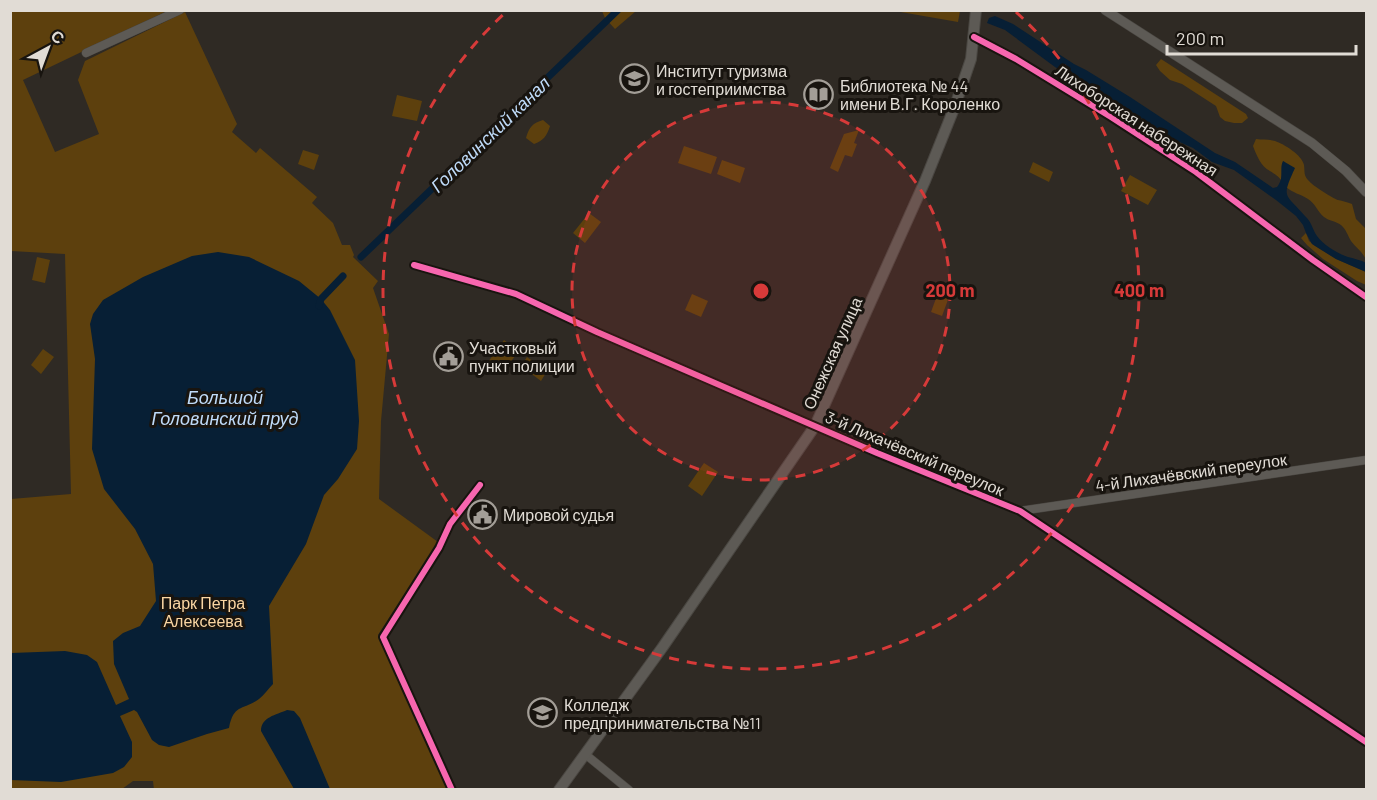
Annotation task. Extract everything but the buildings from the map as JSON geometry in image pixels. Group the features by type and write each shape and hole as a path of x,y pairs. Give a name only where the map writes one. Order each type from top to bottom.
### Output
{"main road":[{"name":"Онежская улица","path":"559,789 662,648 815,426 956,106 971,59 976,10"}],"street":[{"path":"86,53 180,10"},
{"path":"1105,10 1312,143 1347,171 1366,192"},
{"name":"Лихоборская набережная","path":"974,37 1016,59 1196,172 1366,297"},
{"name":"3-й Лихачёвский переулок","path":"414,266 516,294 597,332 815,426 1020,511 1366,742"},
{"name":"4-й Лихачёвский переулок","path":"1020,511 1366,460"},
{"path":"452,789 383,637 439,549 450,524 480,485"},
{"path":"585,754 629,789"}],"green space":[{"path":"603,10 636,11 615,29"},
{"name":"Парк Петра Алексеева","path":"11,11 167,11 23,80 55,152 99,134 78,80 85,61 185,12 237,124 232,132 256,153 260,148 317,197 312,203 333,223 342,245 350,245 353,257 378,281 373,288 389,334 381,421 379,499 438,542 378,635 448,789 154,790 153,781 133,781 122,789 11,789 11,499 71,494 65,254 11,251"},
{"path":"895,11 960,11 958,22"},
{"path":"1161,59 1246,114 1248,118 1242,123 1225,121 1220,117 1216,106 1182,84 1170,80 1160,71 1156,65"},
{"path":"397,95 422,101 417,121 392,116"},
{"path":"543,120 550,126 549,130 542,140 534,144 526,138 527,134 532,126"},
{"path":"859,130 852,157 845,155 838,172 830,168 844,134"},
{"path":"1256,139 1273,140 1288,147 1303,161 1305,176 1312,184 1336,199 1352,204 1356,219 1366,229 1366,260 1341,225 1324,217 1305,197 1286,187 1288,184 1284,161 1281,180 1264,167 1253,146"},
{"path":"684,146 717,157 711,174 678,163"},
{"path":"303,150 319,155 314,170 298,164"},
{"path":"722,160 745,168 740,183 717,174"},
{"path":"1033,162 1053,172 1049,182 1029,172"},
{"path":"1130,175 1157,190 1148,205 1121,191"},
{"path":"589,213 601,222 585,243 573,233"},
{"path":"1306,233 1309,241 1315,246 1336,259 1366,272 1366,285 1323,259 1301,238"},
{"path":"37,257 50,260 45,283 32,280"},
{"path":"938,293 949,297 942,316 931,312"},
{"path":"692,294 708,301 701,317 685,310"},
{"path":"504,340 519,351 502,373 488,362"},
{"path":"43,349 54,357 41,374 31,365"},
{"path":"527,357 547,371 541,381 521,366"},
{"path":"704,463 718,472 702,496 688,486"}],"water":[{"path":"995,16 1013,24 1273,188 1277,187 1281,180 1283,161 1295,168 1288,185 1289,199 1308,219 1323,243 1340,254 1366,263 1366,272 1336,259 1312,244 1296,216 1234,170 1212,162 1193,148 1175,140 1124,107 1104,99 1005,30 987,23 989,18"},
{"name":"Большой Головинский пруд","path":"218,252 249,257 299,281 321,299 330,310 355,360 359,421 357,449 338,479 324,495 306,544 269,606 273,684 259,699 236,711 229,728 169,747 159,745 152,740 134,710 120,716 132,742 132,757 124,767 113,773 61,782 11,780 11,653 65,651 87,655 97,662 116,705 129,699 114,664 113,641 123,633 140,626 156,601 153,564 135,529 104,489 92,449 95,359 90,324 93,314 103,300 143,277 192,256"},
{"path":"287,710 294,711 300,718 330,789 294,789 261,731 266,720"}],"waterway":[{"name":"Головинский канал","path":"361,257 618,10"},
{"name":"Головинский канал","path":"319,306 321,299 343,276"}],"cycle path":[{"path":"974,37 1016,59 1196,172 1366,297"},
{"path":"414,265 516,294 597,332 877,453 1020,511 1366,742"},
{"path":"452,790 383,637 439,548 450,524 480,485"}],"place":[{"name":"Институт туризма и гостеприимства","path":"635,79"},
{"name":"Библиотека № 44 имени В.Г. Короленко","path":"819,94"},
{"name":"Участковый пункт полиции","path":"448,356"},
{"name":"Мировой судья","path":"482,514"},
{"name":"Колледж предпринимательства №11","path":"543,713"}]}
